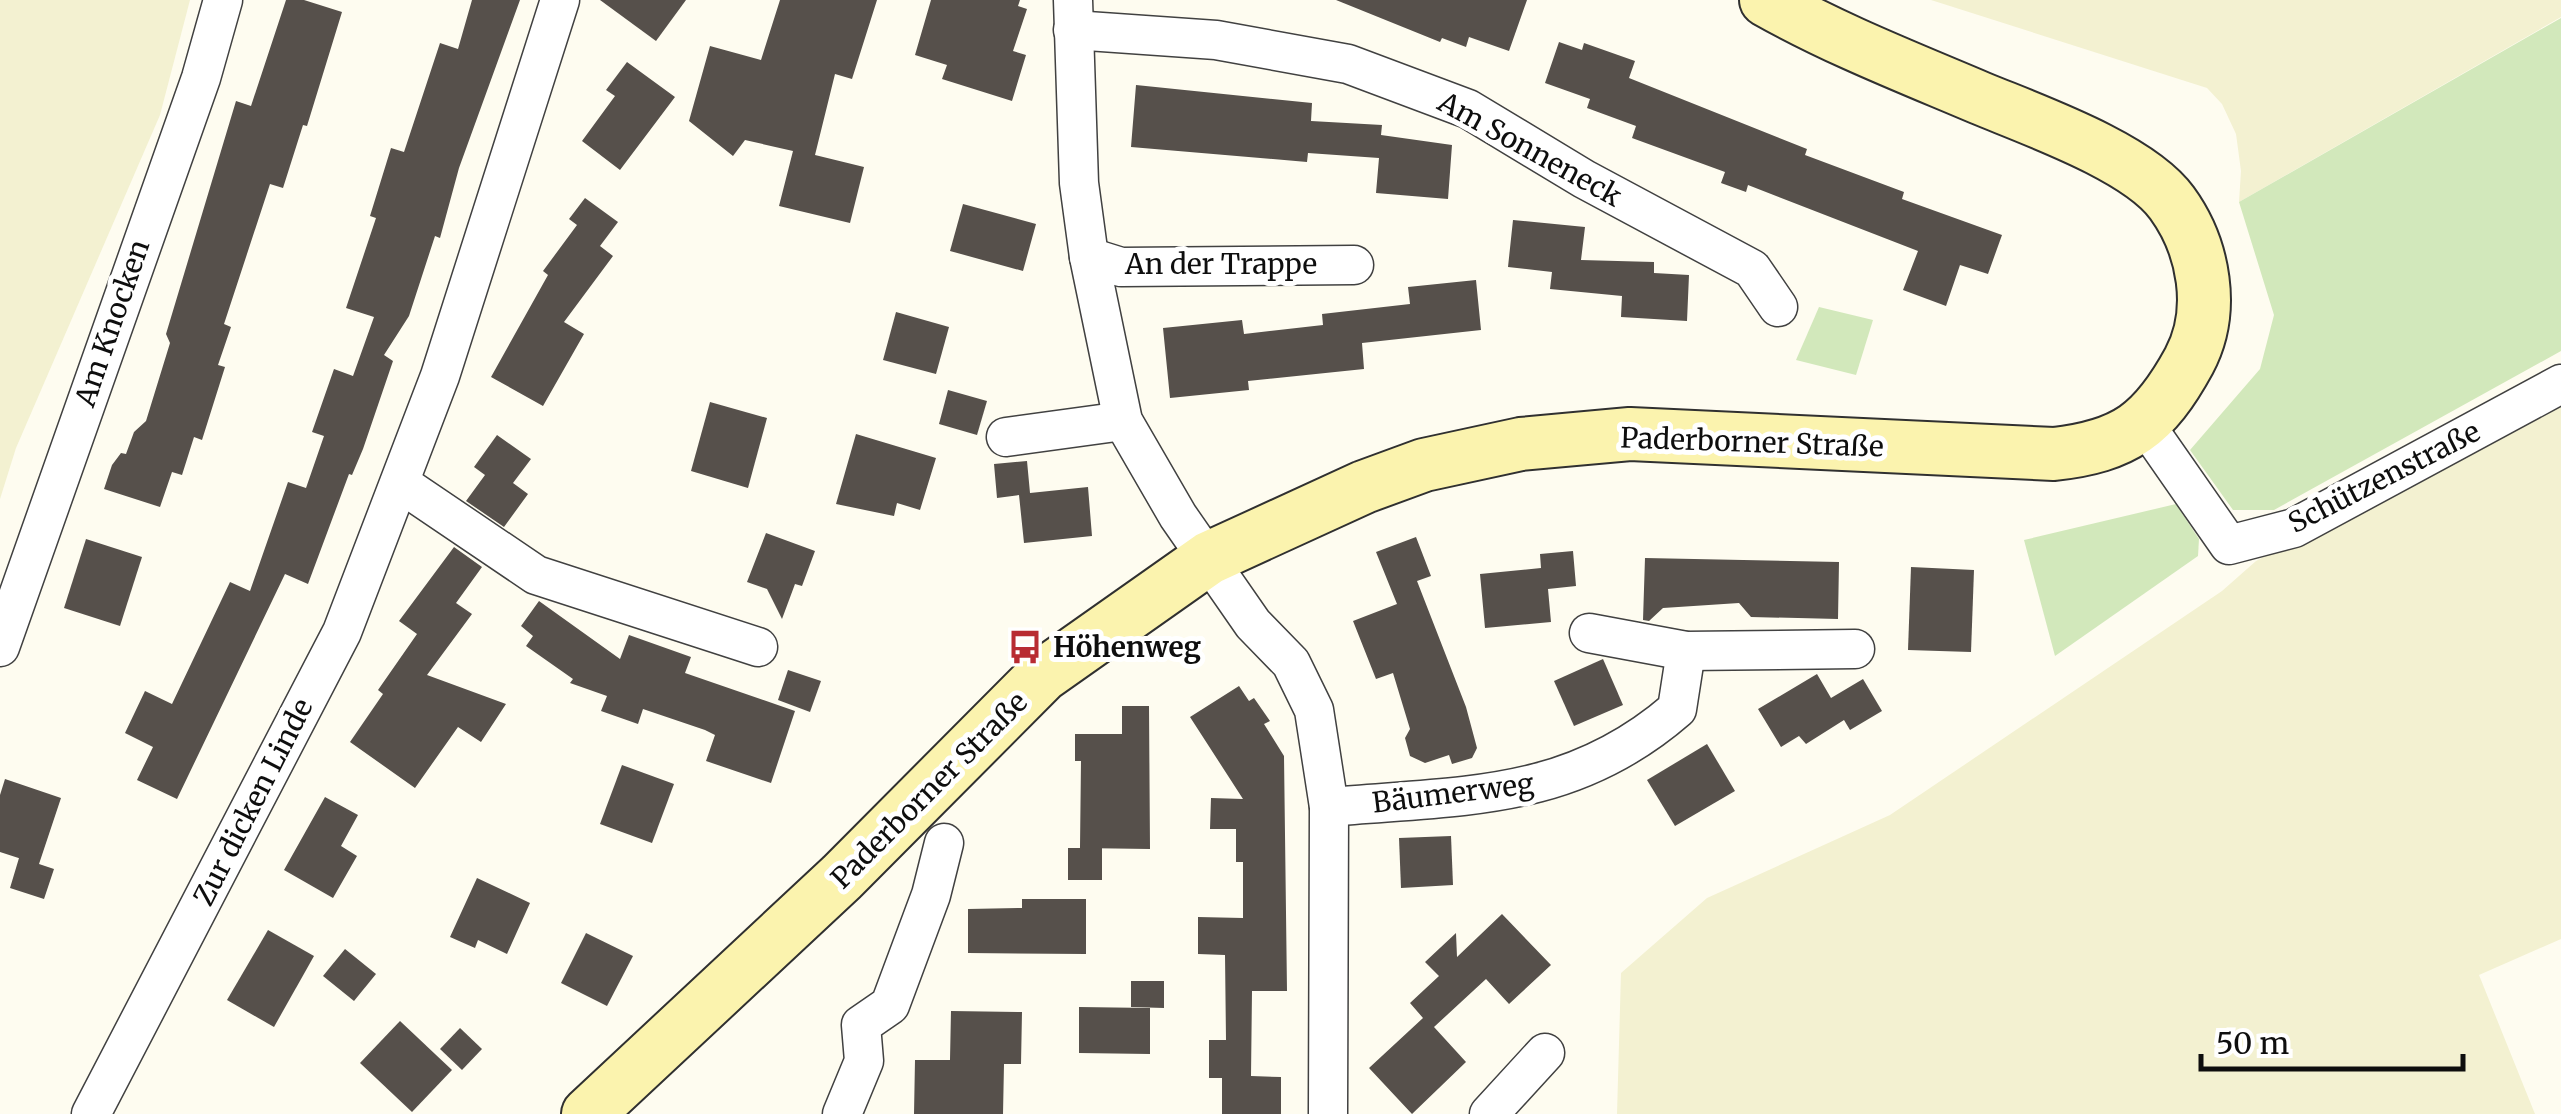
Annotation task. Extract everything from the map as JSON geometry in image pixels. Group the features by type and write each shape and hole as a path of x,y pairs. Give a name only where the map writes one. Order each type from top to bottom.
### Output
{"main road":[{"name":"Paderborner Straße","path":"588,1114 842,876 1043,675 1210,558 1409,470 1521,444 1630,434 2054,454 2102,448 2144,423 2192,356 2206,285 2192,242 2171,200 2103,149 1822,32 1766,0"}],"street":[{"name":"Am Knocken","path":"0,646 201,78 224,0"},
{"name":"Zur dicken Linde","path":"91,1114 342,632 440,376 560,0"},
{"path":"1073,15 1079,182 1089,257 1123,421 1178,516 1252,624 1291,662 1314,710 1330,807 1328,1114"},
{"name":"Am Sonneneck","path":"1073,15 1348,64 1468,109 1584,179 1752,270 1778,307"},
{"name":"An der Trappe","path":"1089,257 1120,266 1354,265"},
{"name":"Schützenstraße","path":"2144,423 2230,545 2294,528 2561,384"},
{"path":"1006,438 1123,421"},
{"path":"400,484 536,575 758,647"},
{"path":"1589,634 1686,651 1855,649"},
{"name":"Bäumerweg","path":"1330,807 1508,792 1564,778 1646,736 1677,708 1686,651"},
{"path":"842,1114 864,1061 861,1025 890,1005 930,895 944,843"},
{"path":"1488,1114 1545,1053"}],"shaded area":[{"path":"0,0 190,0 160,115 16,448 0,499"},
{"path":"1931,0 2561,0 2561,17 2239,202 2241,171 2236,134 2222,104 2207,88"},
{"path":"2561,395 2561,939 2479,975 2535,1114 1617,1114 1621,973 1707,898 1890,815 2222,591 2256,561"}],"green space":[{"path":"2561,18 2561,351 2274,510 2233,510 2190,450 2260,369 2274,315 2239,202"},
{"path":"1819,307 1873,320 1856,375 1796,360"},
{"path":"2176,504 2199,539 2198,556 2055,656 2024,540"}],"building":[{"path":"286,0 304,0 342,12 307,126 303,125 283,188 270,184 224,324 231,327 218,365 225,367 202,440 194,437 182,475 172,472 160,507 104,489 112,465 121,453 126,454 134,432 146,421 170,343 166,334 236,101 251,106"},
{"path":"472,0 520,0 459,168 440,238 435,236 409,316 384,355 393,361 363,449 352,475 349,474 308,584 285,574 177,799 137,780 153,747 125,733 145,691 172,704 230,582 250,591 288,482 306,488 324,436 312,432 334,369 353,376 374,317 346,308 376,218 370,216 391,148 404,152 440,43 458,49"},
{"path":"600,0 686,0 656,41"},
{"path":"780,0 877,0 852,79 835,74 815,155 864,167 850,223 779,206 793,151 745,140 733,156 689,121 710,46 761,60"},
{"path":"931,0 1020,0 1018,6 1027,9 1013,51 1026,55 1012,101 942,79 947,65 915,55"},
{"path":"1336,0 1527,0 1509,51 1469,37 1466,47 1442,38 1440,42"},
{"path":"1559,42 1582,50 1584,43 1635,61 1629,78 1807,149 1805,155 1904,192 1902,199 2002,235 1988,274 1960,265 1946,306 1903,290 1918,251 1748,185 1746,192 1721,183 1725,172 1632,138 1636,126 1587,108 1590,99 1545,83"},
{"path":"627,62 675,97 620,170 582,141 615,96 606,90"},
{"path":"1136,85 1312,103 1311,121 1382,125 1381,135 1452,145 1448,199 1376,193 1379,158 1308,153 1307,162 1131,147"},
{"path":"585,198 618,222 600,246 613,256 564,322 584,334 543,406 491,377 548,275 543,271 577,225 569,219"},
{"path":"963,204 1036,224 1023,271 950,251"},
{"path":"1513,220 1585,227 1581,260 1654,262 1654,273 1689,275 1687,321 1621,317 1622,296 1550,289 1552,272 1508,267"},
{"path":"1476,280 1481,330 1362,343 1364,369 1248,381 1249,390 1170,398 1163,328 1242,320 1244,334 1323,325 1322,314 1410,304 1408,287"},
{"path":"896,312 949,327 936,374 883,360"},
{"path":"948,390 987,401 977,435 939,424"},
{"path":"710,402 767,418 748,488 691,471"},
{"path":"856,434 936,458 920,510 897,503 894,516 836,504"},
{"path":"497,435 531,459 513,483 528,494 504,527 466,501 485,475 474,467"},
{"path":"1027,461 1030,493 1088,487 1092,536 1024,543 1019,495 997,498 994,464"},
{"path":"766,533 815,551 802,586 795,584 782,619 767,589 747,582"},
{"path":"1416,537 1431,576 1417,581 1466,707 1477,748 1472,758 1452,764 1449,755 1425,763 1410,756 1405,738 1410,729 1393,673 1376,679 1353,621 1397,604 1376,552"},
{"path":"86,539 142,557 120,626 64,608"},
{"path":"454,547 482,567 456,603 472,614 427,675 506,704 481,742 458,727 415,788 350,742 383,694 378,690 417,634 399,621"},
{"path":"1573,551 1576,586 1548,589 1551,622 1485,628 1480,574 1541,568 1540,554"},
{"path":"1645,558 1839,562 1838,619 1751,617 1739,603 1663,608 1649,621 1643,620"},
{"path":"1911,567 1974,570 1971,652 1908,650"},
{"path":"539,601 620,659 629,635 691,657 685,673 795,711 771,783 706,761 715,735 705,730 643,709 638,724 601,711 607,696 570,683 573,679 526,646 533,636 521,626"},
{"path":"1603,659 1623,705 1574,726 1554,681"},
{"path":"788,670 821,681 810,712 778,700"},
{"path":"1817,674 1831,698 1863,679 1882,711 1850,730 1844,720 1806,744 1799,736 1781,747 1758,709"},
{"path":"1239,686 1249,701 1254,698 1270,721 1264,724 1284,756 1287,991 1252,991 1251,1076 1281,1077 1281,1114 1222,1114 1222,1078 1209,1078 1209,1040 1226,1040 1225,955 1198,954 1198,917 1243,918 1243,862 1236,862 1236,829 1210,829 1211,798 1243,799 1190,717"},
{"path":"1122,706 1149,706 1150,849 1080,848 1081,761 1075,761 1075,734 1122,734"},
{"path":"1707,744 1735,791 1675,826 1647,780"},
{"path":"622,765 674,784 652,843 600,824"},
{"path":"5,779 61,798 39,864 54,869 44,899 10,888 19,858 0,852 0,795"},
{"path":"325,797 358,815 341,846 357,856 333,898 284,870"},
{"path":"1451,836 1453,885 1401,888 1399,838"},
{"path":"1068,848 1102,848 1102,880 1068,880"},
{"path":"477,878 530,903 507,954 478,940 475,948 450,937"},
{"path":"1022,899 1086,899 1086,954 968,953 968,909 1022,908"},
{"path":"1502,914 1551,965 1509,1004 1486,979 1434,1027 1466,1062 1412,1114 1369,1068 1423,1018 1410,1003 1439,976 1425,962 1456,933 1457,957"},
{"path":"268,930 314,956 274,1027 227,1000"},
{"path":"586,933 633,956 607,1006 561,983"},
{"path":"345,949 376,974 354,1001 323,976"},
{"path":"1131,981 1164,981 1164,1008 1131,1007"},
{"path":"1079,1007 1150,1008 1150,1054 1079,1053"},
{"path":"951,1011 1022,1012 1021,1064 1004,1064 1003,1114 914,1114 915,1060 950,1060"},
{"path":"400,1021 452,1070 412,1112 360,1063"},
{"path":"460,1028 482,1049 462,1070 440,1049"}],"place":[{"name":"Höhenweg","path":"1025,647"}]}
